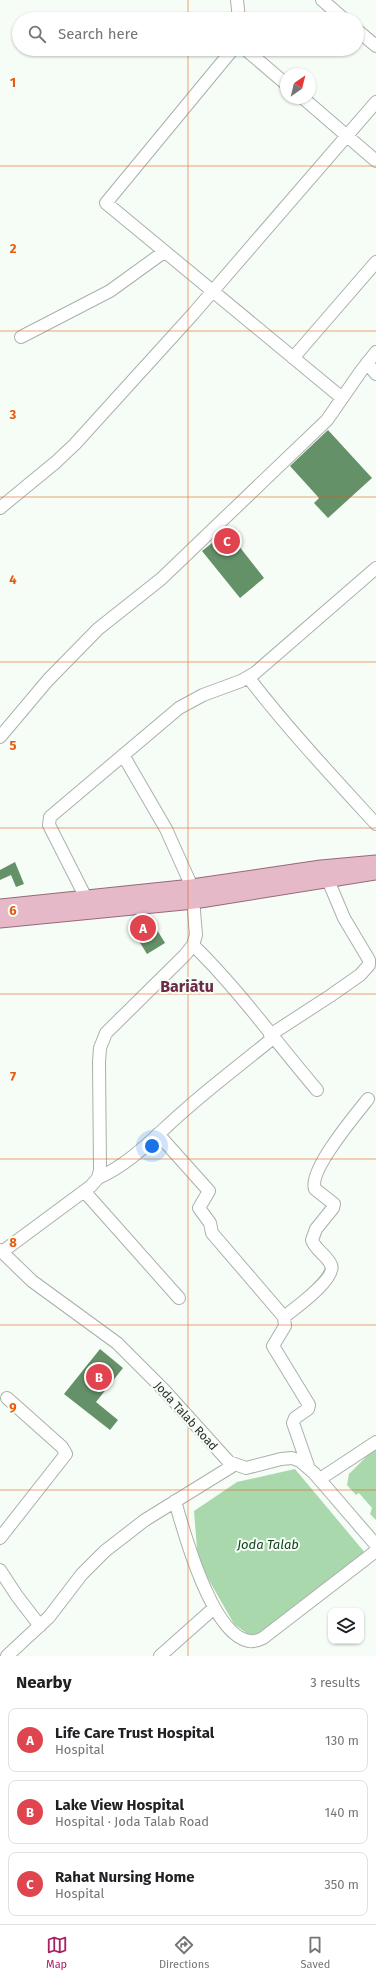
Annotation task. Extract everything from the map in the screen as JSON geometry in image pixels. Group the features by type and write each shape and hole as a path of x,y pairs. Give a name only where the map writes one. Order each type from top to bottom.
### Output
{"main road":[{"path":"0,907 86,898 193,894 322,868 376,863"},
{"path":"0,920 193,894 328,880 376,872"}],"street":[{"path":"237,0 238,12"},
{"path":"322,0 336,12"},
{"path":"364,36 376,46"},
{"path":"227,56 106,203 342,398"},
{"path":"253,56 280,79"},
{"path":"0,508 56,462 75,444 212,292 376,102"},
{"path":"310,104 376,161"},
{"path":"21,337 110,291 164,252"},
{"path":"293,358 376,262"},
{"path":"0,737 48,680 98,629 161,579 327,420 376,352"},
{"path":"367,363 376,374"},
{"path":"86,898 49,825 49,819 52,814 179,708 203,695 248,677 376,568"},
{"path":"248,677 312,755 376,824"},
{"path":"98,1178 100,1170 99,1062 100,1048 103,1039 114,1023 185,955 193,945 197,928 193,894 166,830 123,755"},
{"path":"1,1251 84,1191 98,1178 114,1171 129,1160 272,1036 360,975 369,966 369,960 344,918 328,880"},
{"path":"193,945 231,983 272,1036 317,1090"},
{"path":"284,1318 324,1283 331,1272 331,1265 312,1240 314,1233 333,1208 334,1204 318,1191 314,1183 330,1150 368,1099"},
{"path":"158,1134 208,1190 208,1195 199,1208 210,1223 212,1234 284,1318 285,1326 273,1346 308,1404 308,1409 293,1422 308,1466"},
{"path":"84,1191 179,1298"},
{"name":"Joda Talab Road","path":"1,1251 48,1294 117,1343 164,1390 222,1455 234,1465"},
{"path":"0,1538 66,1454 62,1447 7,1398"},
{"path":"320,1479 376,1442"},
{"path":"7,1656 40,1626 60,1604 82,1574 104,1551 144,1520 234,1465 246,1468 281,1459 292,1458 308,1466 376,1545"},
{"path":"174,1501 201,1582 214,1608 230,1628 240,1637 248,1641 257,1641 263,1638 376,1551"},
{"path":"0,1570 17,1596 40,1626"},
{"path":"160,1656 214,1608"}],"water":[{"path":"376,1450 376,1520 370,1514 372,1508 359,1493 356,1495 347,1485 349,1474 370,1453"},
{"name":"Joda Talab","path":"295,1469 366,1554 280,1621 252,1637 234,1624 198,1561 194,1511 237,1482"}],"building":[{"path":"328,430 372,478 328,518 314,503 319,498 290,466"},
{"path":"227,531 264,578 240,598 202,551"},
{"path":"15,862 24,884 16,887 11,875 0,880 0,870"},
{"path":"148,915 165,943 147,954 129,925"},
{"path":"100,1349 123,1368 96,1402 118,1420 110,1430 64,1394"}],"place":[{"name":"Rahat Nursing Home","path":"227,541"},
{"name":"Life Care Trust Hospital","path":"143,928"},
{"name":"Lake View Hospital","path":"99,1377"}],"district":[{"name":"Bariātu","path":"187,986"}]}
